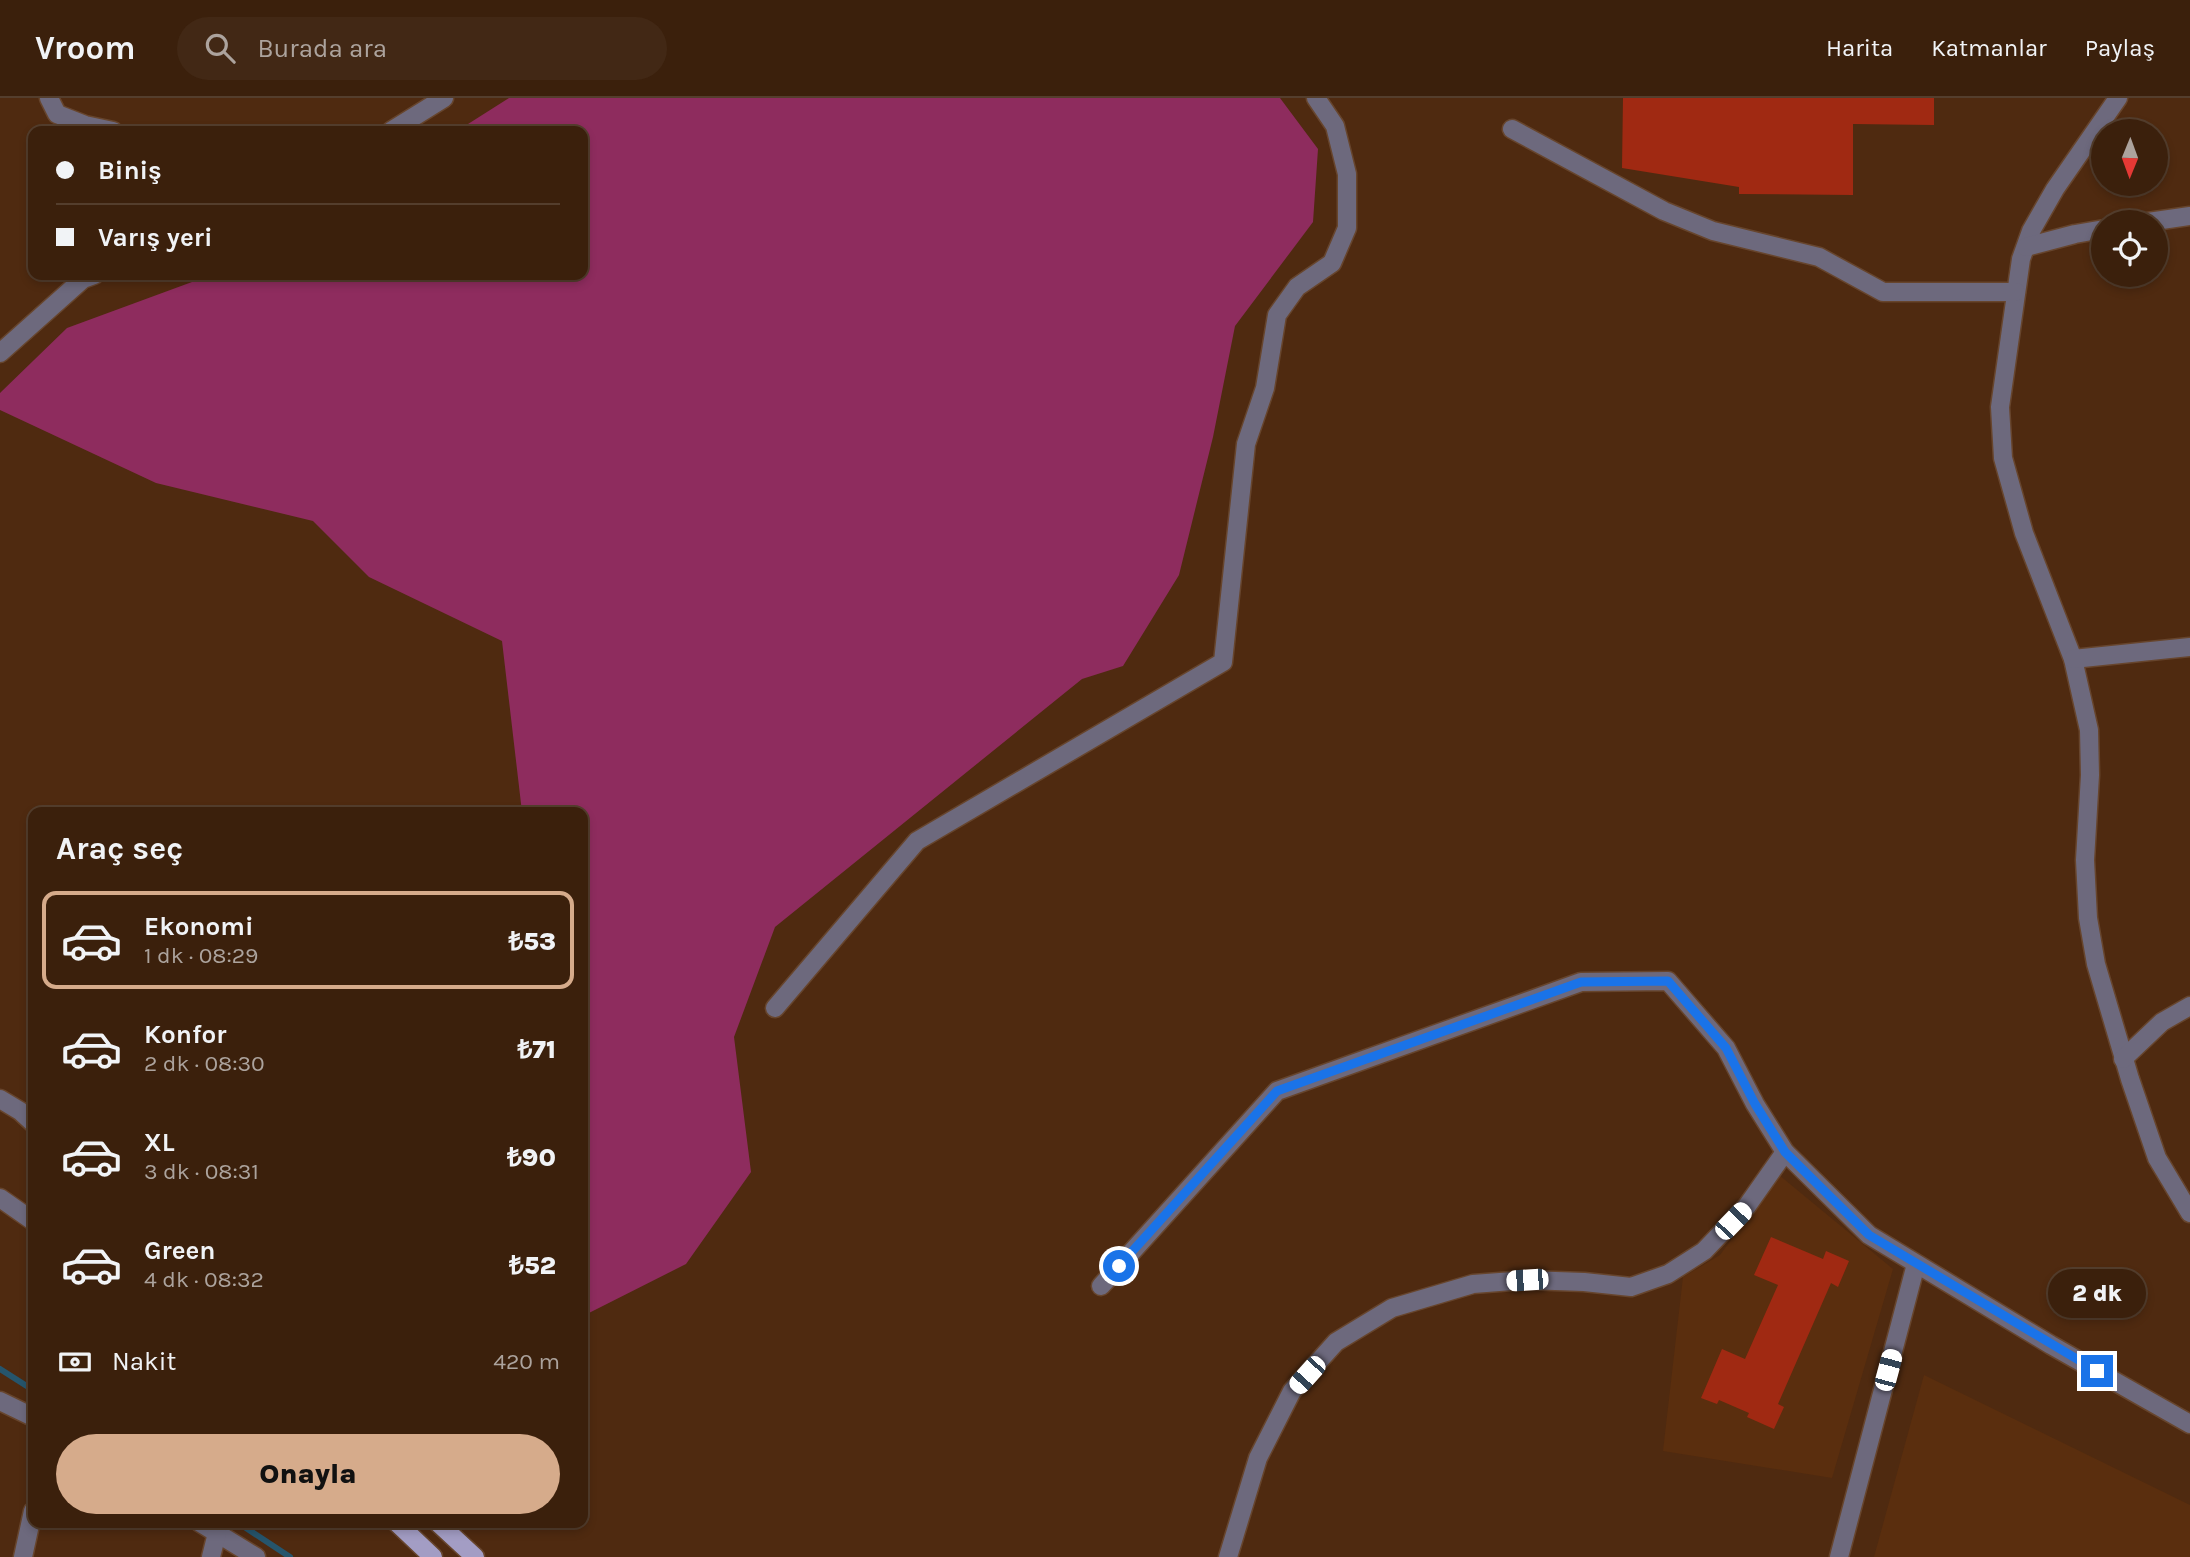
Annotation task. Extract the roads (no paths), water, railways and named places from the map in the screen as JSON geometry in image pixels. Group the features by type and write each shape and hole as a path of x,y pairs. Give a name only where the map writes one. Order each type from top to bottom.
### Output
{"main road":[{"path":"402,1528 433,1557"},
{"path":"444,1528 475,1557"}],"street":[{"path":"49,98 57,114 90,126"},
{"path":"399,126 444,98"},
{"path":"775,1008 918,841 1223,662 1246,444 1265,387 1277,314 1297,287 1332,263 1347,228 1347,174 1335,126 1316,98"},
{"path":"2118,98 2054,189 2031,231 2021,259 2000,407 2003,458 2025,533 2073,659 2089,730 2090,775 2085,860 2088,918 2096,964 2123,1059 2157,1158 2190,1213"},
{"path":"1512,129 1664,211 1713,231 1819,257 1883,292 2016,292"},
{"path":"2168,219 2190,216"},
{"path":"2025,247 2091,231"},
{"path":"0,353 82,280"},
{"path":"2073,659 2190,647"},
{"path":"1101,1286 1277,1091 1581,982 1668,981 1726,1048 1755,1104 1785,1152 1869,1235 2051,1345 2190,1424"},
{"path":"2123,1059 2162,1022 2190,1006"},
{"path":"0,1099 28,1119"},
{"path":"1228,1557 1263,1447 1292,1391 1336,1342 1392,1308 1473,1283 1527,1280 1631,1287 1668,1274 1704,1251 1747,1206 1785,1152"},
{"path":"0,1198 28,1218"},
{"path":"1839,1557 1916,1264"},
{"path":"0,1401 28,1415"},
{"path":"23,1557 29,1528"},
{"path":"209,1528 256,1557"},
{"path":"211,1557 217,1533"}],"waterway":[{"path":"0,1369 28,1387"},
{"path":"246,1528 290,1557"}]}
